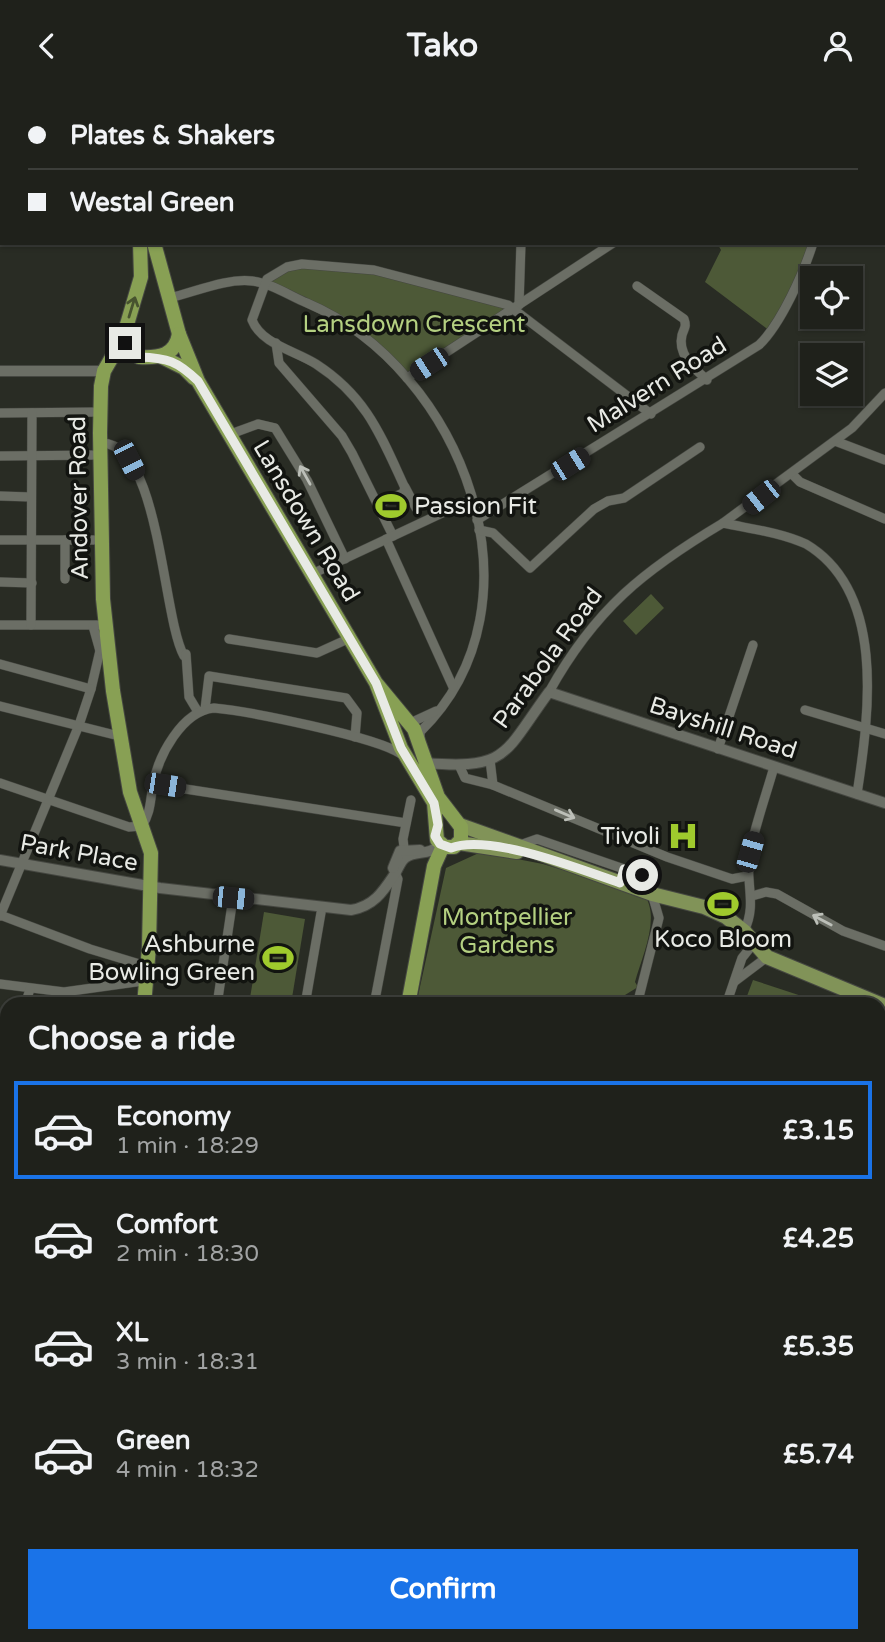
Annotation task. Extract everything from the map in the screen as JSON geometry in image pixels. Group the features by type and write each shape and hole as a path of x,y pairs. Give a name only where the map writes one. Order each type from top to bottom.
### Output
{"highway":[{"path":"140,245 141,277 162,275 154,245"},
{"name":"Lansdown Road","path":"162,275 179,334 198,381 376,683 408,722 423,752 438,797 457,823"},
{"name":"Andover Road","path":"141,277 123,338 104,371 100,412 102,540 99,625 130,792 151,853 144,997"},
{"path":"104,371 139,357 162,357 173,349 179,334"},
{"path":"123,338 131,351 139,357"},
{"name":"Lansdown Road","path":"162,357 184,368 198,381"},
{"name":"Lansdown Road","path":"376,683 392,739 409,760 434,803 438,825"},
{"path":"392,739 397,725 408,722"},
{"path":"409,760 423,752"},
{"path":"409,997 432,865 446,844 463,834 457,823 446,820 438,825 446,844"}],"main road":[{"path":"457,823 526,849 622,876 652,894 704,907 726,917 744,931 767,957 863,997"},
{"path":"446,844 526,849"}],"street":[{"path":"158,260 162,245"},
{"path":"517,307 521,245"},
{"path":"407,378 610,245"},
{"name":"Malvern Road","path":"477,520 707,380 764,340 806,264 812,245"},
{"path":"416,508 366,410 353,392 320,366 261,334 252,320 265,285 273,274 293,265 353,267 489,298 517,307 652,414"},
{"path":"169,298 236,282 265,285 318,307 374,345 407,378 446,434 472,499 480,530 485,586 482,621 471,652 453,687 420,732 423,752"},
{"path":"637,286 684,319 684,352 690,365 707,380"},
{"path":"276,343 279,363 342,436 378,504 453,687"},
{"path":"0,371 104,371"},
{"name":"Parabola Road","path":"423,752 447,764 459,765 491,760 509,747 603,614 628,587 660,562 723,523 792,474 861,419 885,393"},
{"path":"0,413 100,412"},
{"path":"31,625 32,413"},
{"path":"228,435 258,423 275,428 307,479 345,559"},
{"path":"835,441 885,460"},
{"path":"0,456 32,456 116,445 136,474 150,513 184,656 189,697 201,711"},
{"path":"480,530 493,533 527,567 532,566 594,509 608,501 624,498 700,447"},
{"path":"792,474 800,482 885,519"},
{"path":"378,504 403,492 405,487"},
{"path":"0,496 32,497"},
{"path":"312,574 472,499"},
{"path":"723,523 769,532 807,545 831,562 850,582 868,615 876,646 876,670 857,794"},
{"path":"0,540 102,540"},
{"path":"65,541 65,579"},
{"path":"0,582 32,583"},
{"path":"0,625 99,625"},
{"name":"Andover Road","path":"0,916 92,689 100,651 99,625"},
{"path":"229,639 317,653 350,638"},
{"path":"718,749 753,645"},
{"path":"0,664 92,689"},
{"path":"0,783 129,827 142,826 150,814 153,784 174,737 201,711 209,676 346,698 357,713 355,737"},
{"name":"Bayshill Road","path":"549,692 885,803"},
{"path":"0,706 119,736"},
{"path":"201,711 224,709 355,737 392,739"},
{"path":"805,710 885,734"},
{"path":"408,722 436,711"},
{"path":"491,760 493,785"},
{"path":"432,782 434,773 447,764"},
{"path":"459,765 465,778 493,785 667,857 732,879 747,876"},
{"path":"744,931 751,915 752,896 747,876 750,852 774,767"},
{"path":"153,784 406,823"},
{"path":"404,853 411,800"},
{"path":"404,853 446,844"},
{"path":"404,853 432,865 446,844"},
{"name":"Park Place","path":"0,860 151,887 351,910 365,907 377,899 404,853"},
{"path":"376,997 398,879 393,873"},
{"path":"622,876 642,875"},
{"path":"752,896 766,892 777,894 843,931 885,946"},
{"path":"639,997 659,918 652,894"},
{"path":"218,997 233,898"},
{"path":"306,997 322,907"},
{"path":"0,916 89,949 146,966"},
{"path":"729,997 742,958 754,943"},
{"path":"734,982 767,957"},
{"path":"0,984 30,989 76,991 144,981"},
{"path":"28,997 30,989"}],"green space":[{"path":"718,245 812,245 770,331 705,282 721,250"},
{"name":"Lansdown Crescent","path":"293,265 353,267 515,308 407,378 365,338 265,285"},
{"path":"651,594 664,608 636,635 623,621"},
{"name":"Montpellier Gardens","path":"481,852 543,864 644,894 651,914 648,937 635,982 638,987 624,997 418,997 446,868"},
{"name":"Ashburne Bowling Green","path":"264,912 305,919 292,997 250,997"},
{"path":"753,980 805,997 747,997"}],"place":[{"name":"Passion Fit","path":"391,506"},
{"name":"Tivoli","path":"683,836"},
{"name":"Koco Bloom","path":"723,904"},
{"name":"Ashburne Bowling Green","path":"278,958"}],"route":[{"path":"125,343 139,357 162,357 184,368 198,381 376,683 401,748 434,803 438,825 435,832 437,841 451,848 459,843 476,843 520,853 533,853 620,883 624,869 642,875"}]}
